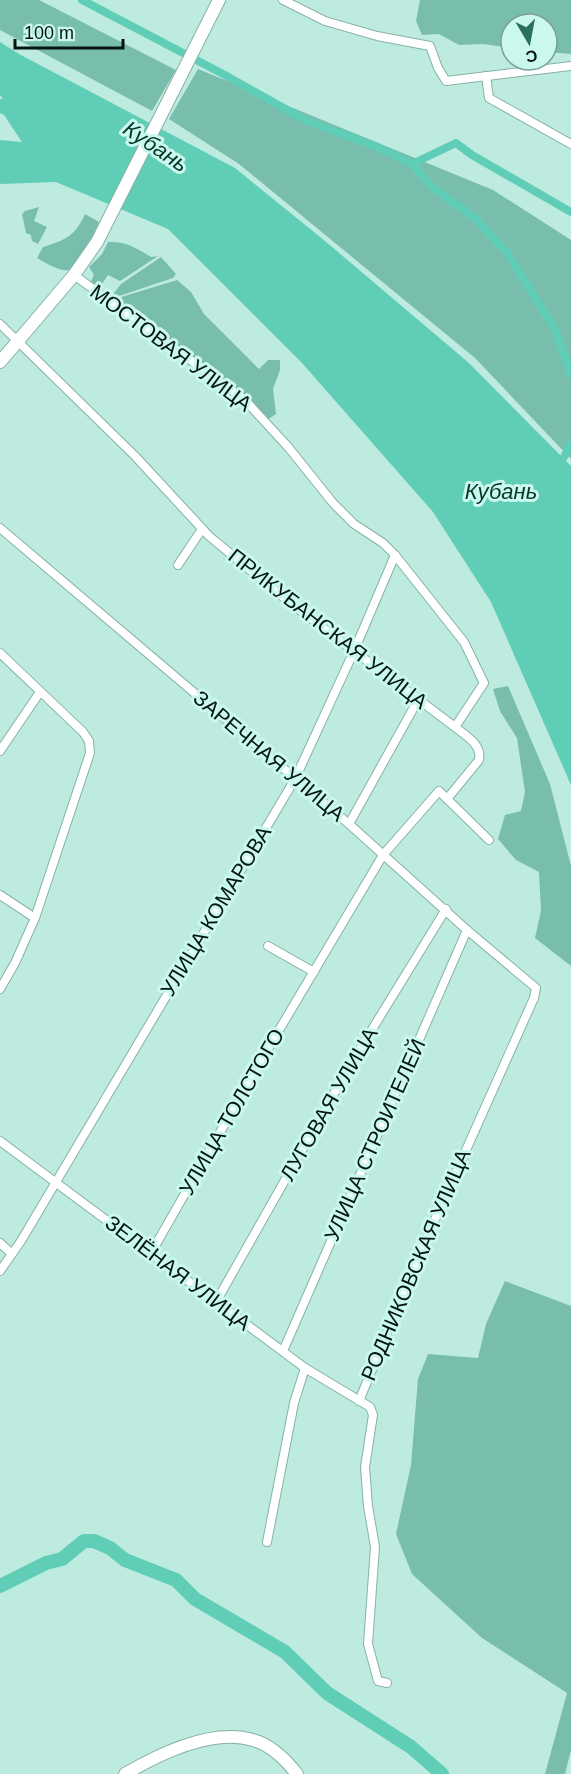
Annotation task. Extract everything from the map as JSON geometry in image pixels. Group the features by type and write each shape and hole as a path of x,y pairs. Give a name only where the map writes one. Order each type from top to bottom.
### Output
{"main road":[{"path":"0,363 88,256 104,229 219,0"},
{"path":"124,1774 150,1759 188,1743 237,1736 255,1740 285,1759 297,1774"}],"street":[{"path":"283,0 325,21 377,36 430,46 446,81 571,66"},
{"path":"486,76 489,98 571,144"},
{"name":"МОСТОВАЯ УЛИЦА","path":"74,275 245,400 290,448 333,503 354,524 383,543 395,555 464,642 484,682 455,727"},
{"name":"ПРИКУБАНСКАЯ УЛИЦА","path":"0,324 135,456 202,529 289,602 476,745 480,752 479,760 447,799"},
{"name":"ЗАРЕЧНАЯ УЛИЦА","path":"0,528 349,824 467,930 536,988"},
{"path":"178,565 202,529"},
{"name":"УЛИЦА КОМАРОВА","path":"0,1271 295,779 395,555"},
{"path":"0,653 83,732 89,741 90,753 35,918 15,963 1,987"},
{"path":"0,751 40,692"},
{"path":"349,824 418,699"},
{"name":"УЛИЦА ТОЛСТОГО","path":"151,1253 383,855 439,791 447,799"},
{"path":"447,799 489,840"},
{"path":"0,895 35,918"},
{"name":"ЛУГОВАЯ УЛИЦА","path":"216,1302 349,1067 446,909"},
{"name":"УЛИЦА СТРОИТЕЛЕЙ","path":"283,1351 467,930"},
{"path":"268,946 314,972"},
{"name":"РОДНИКОВСКАЯ УЛИЦА","path":"387,1683 378,1681 368,1644 375,1547 368,1506 365,1467 373,1415 370,1407 359,1401 424,1244 534,998 536,988"},
{"name":"ЗЕЛЁНАЯ УЛИЦА","path":"0,1141 305,1368 359,1401"},
{"path":"0,1243 12,1254"},
{"path":"267,1542 294,1403 305,1368"}],"shaded area":[{"path":"0,0 39,0 176,70 152,111 0,30"},
{"path":"420,0 571,0 571,54 559,53 559,12 499,12 499,46 459,45 439,34 422,35 416,21"},
{"path":"198,69 493,190 571,240 571,459 475,358 239,164 169,119"},
{"path":"39,207 34,221 47,227 38,244 32,241 31,235 26,233 22,214"},
{"path":"85,214 99,222 86,249 72,268 61,270 37,258 43,247 69,236"},
{"path":"108,242 131,246 151,257 158,256 120,281 108,275 100,287 91,281 94,275 89,267 102,254"},
{"path":"161,257 176,274 173,278 111,297 121,284"},
{"path":"177,280 191,292 204,314 259,369 268,360 280,360 280,370 273,389 276,414 267,420 249,399 115,299"},
{"path":"508,686 550,784 571,866 571,966 535,938 541,911 539,872 516,860 498,839 505,815 521,811 525,792 517,738 500,711 493,689"},
{"path":"505,1281 571,1306 571,1750 565,1774 545,1774 567,1693 482,1638 412,1574 396,1534 411,1465 418,1379 428,1354 478,1358 486,1324"}],"water":[{"name":"Кубань","path":"0,42 235,168 469,363 571,466 571,785 491,602 433,512 302,363 168,229 56,182 0,184 0,140 22,142 4,115 0,113 0,99 3,99 0,95"}],"waterway":[{"path":"82,0 307,121 375,146 412,164"},
{"path":"571,212 472,155 456,143 412,164 432,187 476,219 508,254 554,328 571,374"},
{"path":"564,457 571,443"},
{"path":"0,1586 46,1563 62,1559 84,1541 94,1541 110,1548 125,1560 176,1580 195,1599 285,1652 327,1693 411,1747 442,1774"}]}
